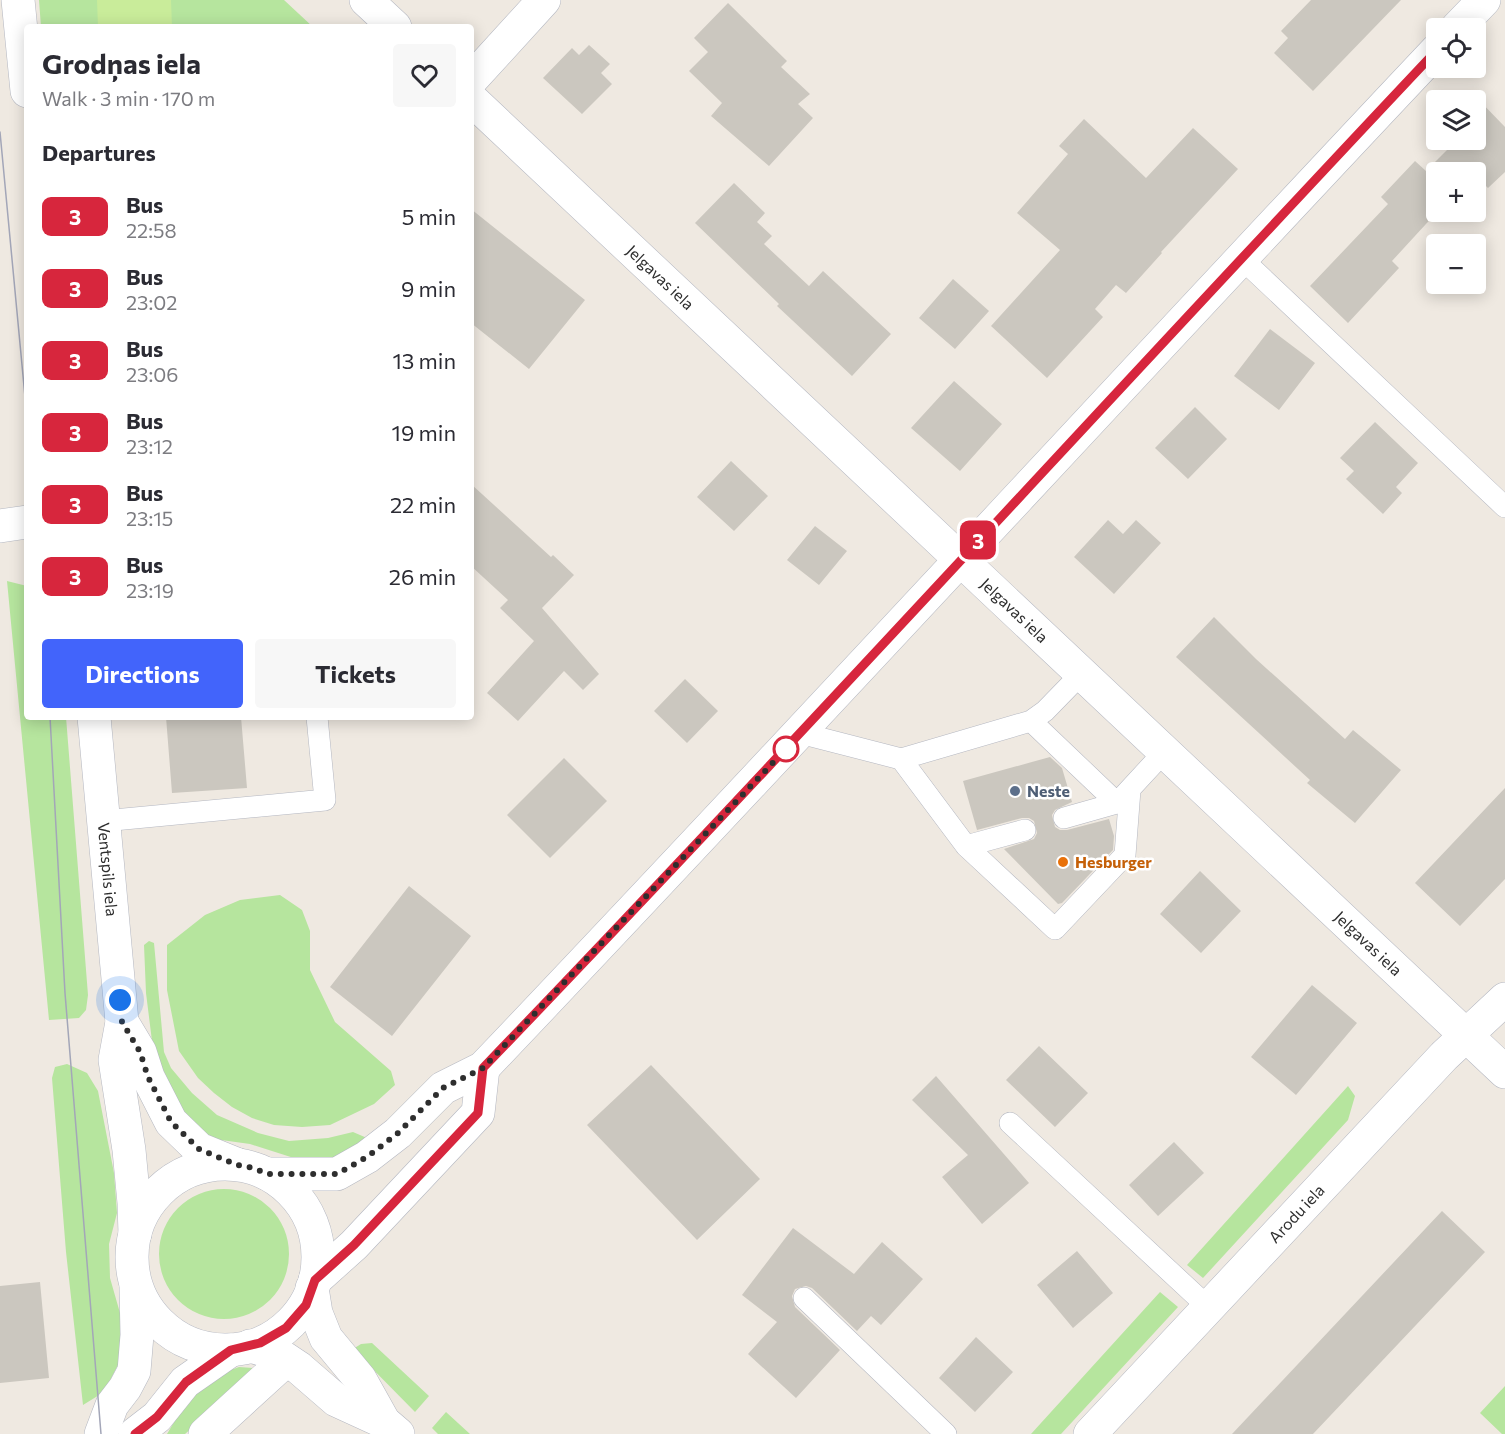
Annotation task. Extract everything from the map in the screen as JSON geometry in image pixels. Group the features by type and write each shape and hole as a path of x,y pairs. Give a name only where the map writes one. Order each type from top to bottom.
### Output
{"street":[{"path":"18,0 24,61"},
{"path":"366,0 392,24"},
{"path":"474,77 544,0"},
{"path":"1467,18 1484,0"},
{"path":"268,1174 337,1174 367,1157 398,1133 443,1088 483,1068 800,733 1426,62"},
{"name":"Jelgavas iela","path":"474,102 1505,1072"},
{"path":"0,525 24,522"},
{"name":"Ventspils iela","path":"94,720 122,1022 115,1060 129,1150 135,1235"},
{"name":"Arodu iela","path":"1090,1434 1444,1056 1505,999"},
{"name":"Ventspils iela","path":"122,1022 140,1052 148,1077 171,1122 199,1149 237,1165"},
{"path":"135,1434 157,1417 186,1382 241,1348 260,1343 286,1328 306,1305 314,1284 354,1245 478,1113 483,1068"},
{"path":"101,1434 112,1405 134,1371 137,1335 136,1283 132,1259 135,1235 145,1210 162,1189 184,1173 210,1165 237,1165 253,1168 268,1174 293,1192 310,1217 318,1246 314,1284 316,1313 326,1338 360,1379 391,1428"},
{"path":"136,1283 149,1311 171,1333 200,1347 241,1348 278,1354 299,1368 336,1400 391,1428"},
{"path":"204,1434 286,1360"}],"lane":[{"path":"1241,258 1505,507"},
{"path":"800,733 901,759 1031,721 1045,711 1081,674"},
{"path":"103,821 325,800 317,720"},
{"path":"901,759 966,846 1055,929 1125,855 1123,797 1031,721"},
{"path":"1064,818 1123,797 1165,751"},
{"path":"966,846 1025,830"},
{"path":"1010,1123 1208,1306"},
{"path":"804,1298 946,1434"}],"green space":[{"path":"39,0 284,0 310,24 41,24"},
{"path":"97,0 171,0 172,24 98,24"},
{"path":"7,581 24,585 24,720 66,720 88,995 86,1010 79,1018 49,1020"},
{"path":"280,895 302,910 310,931 310,970 335,1022 391,1071 395,1085 374,1104 330,1125 302,1127 274,1125 252,1118 232,1107 214,1093 198,1078 179,1051 167,990 167,945 205,915 240,900"},
{"path":"149,941 154,943 164,1052 171,1068 192,1093 217,1115 258,1133 289,1141 328,1138 353,1132 367,1138 343,1155 322,1160 297,1159 250,1144 207,1138 186,1120 152,1041 146,993 144,945"},
{"path":"67,1064 87,1073 98,1091 114,1173 117,1213 109,1244 110,1278 122,1320 119,1363 104,1392 83,1405 66,1252 52,1078 55,1067"},
{"path":"1348,1086 1355,1096 1348,1120 1203,1278 1187,1265"},
{"path":"224,1189 249,1194 270,1208 284,1229 289,1254 284,1279 270,1300 249,1314 224,1319 199,1314 178,1300 164,1279 159,1254 164,1229 178,1208 199,1194"},
{"path":"1160,1292 1178,1307 1061,1434 1031,1434"},
{"path":"372,1343 429,1396 415,1412 353,1349 361,1344"},
{"path":"239,1367 253,1368 255,1372 185,1434 167,1434 182,1409 201,1387 216,1375"},
{"path":"1505,1386 1505,1434 1502,1434 1480,1413"},
{"path":"446,1412 470,1434 438,1434 432,1428"}],"building":[{"path":"1311,0 1401,0 1313,91 1274,53 1288,38 1281,31"},
{"path":"728,3 787,61 781,67 810,94 798,104 813,118 769,166 711,116 722,103 689,71 708,52 694,38"},
{"path":"589,45 610,64 601,73 612,84 582,114 543,78 572,48 579,55"},
{"path":"1486,107 1505,127 1505,172 1488,188 1486,186 1486,162 1435,162 1447,150 1486,150"},
{"path":"1084,119 1146,178 1193,128 1238,169 1126,293 1116,285 1095,309 1103,317 1047,378 991,326 1060,250 1017,213 1068,154 1059,146"},
{"path":"1415,161 1426,171 1426,222 1428,222 1392,261 1399,268 1348,323 1310,286 1388,204 1381,197"},
{"path":"734,183 765,213 757,222 772,236 764,244 809,286 823,271 891,334 852,376 777,306 779,304 695,223"},
{"path":"474,211 585,300 529,369 474,325"},
{"path":"953,279 989,311 955,349 919,318"},
{"path":"1270,329 1315,363 1279,410 1234,376"},
{"path":"954,381 1002,424 960,471 911,428"},
{"path":"1195,407 1227,439 1188,479 1155,448"},
{"path":"1375,422 1418,463 1396,487 1402,493 1383,514 1346,479 1354,471 1340,458"},
{"path":"731,461 768,496 734,531 697,497"},
{"path":"474,487 574,575 542,608 599,674 583,690 564,671 518,721 487,693 534,641 500,608 508,600 474,569"},
{"path":"1108,520 1123,534 1136,520 1161,543 1114,594 1074,557"},
{"path":"815,526 847,551 819,585 787,560"},
{"path":"1214,617 1256,659 1345,739 1353,730 1401,770 1355,823 1307,783 1310,780 1176,657"},
{"path":"685,679 718,711 687,743 654,711"},
{"path":"166,720 241,720 247,788 172,793"},
{"path":"1050,757 1062,768 1072,802 1055,810 1052,815 1055,827 1067,830 1109,819 1114,836 1113,850 1062,903 1058,904 1004,849 1034,839 1037,833 1034,821 1022,818 977,830 963,781"},
{"path":"564,758 607,801 550,858 507,815"},
{"path":"1505,788 1505,879 1460,926 1415,883"},
{"path":"1200,871 1241,911 1201,953 1160,914"},
{"path":"409,886 471,936 392,1036 330,987"},
{"path":"1312,985 1357,1023 1296,1095 1251,1057"},
{"path":"1039,1046 1088,1093 1055,1127 1006,1080"},
{"path":"651,1065 760,1179 697,1240 587,1125"},
{"path":"936,1076 1029,1183 982,1224 942,1177 968,1155 912,1100"},
{"path":"1174,1142 1204,1173 1158,1216 1129,1185"},
{"path":"1442,1211 1485,1252 1313,1434 1232,1434"},
{"path":"793,1228 854,1274 882,1242 923,1279 881,1325 871,1316 857,1331 812,1288 806,1286 795,1289 792,1296 795,1307 840,1350 796,1398 748,1354 777,1322 742,1295"},
{"path":"1077,1251 1113,1293 1073,1328 1037,1285"},
{"path":"40,1282 49,1378 0,1383 0,1286"},
{"path":"976,1337 1013,1372 975,1412 939,1378"}],"tram line":[{"path":"0,132 24,386"},
{"path":"50,720 65,993 101,1434"}],"bus line":[{"name":"3","path":"135,1434 157,1417 186,1382 231,1350 260,1343 286,1328 306,1305 315,1280 354,1245 478,1113 483,1068 736,802 1014,501 1426,62"}],"place":[{"name":"Neste","path":"1015,791"},
{"name":"Hesburger","path":"1063,862"}],"route":[{"path":"120,1000 122,1022 140,1052 148,1077 171,1122 199,1149 237,1165 268,1174 337,1174 367,1157 398,1133 443,1088 483,1068 786,749"}]}
